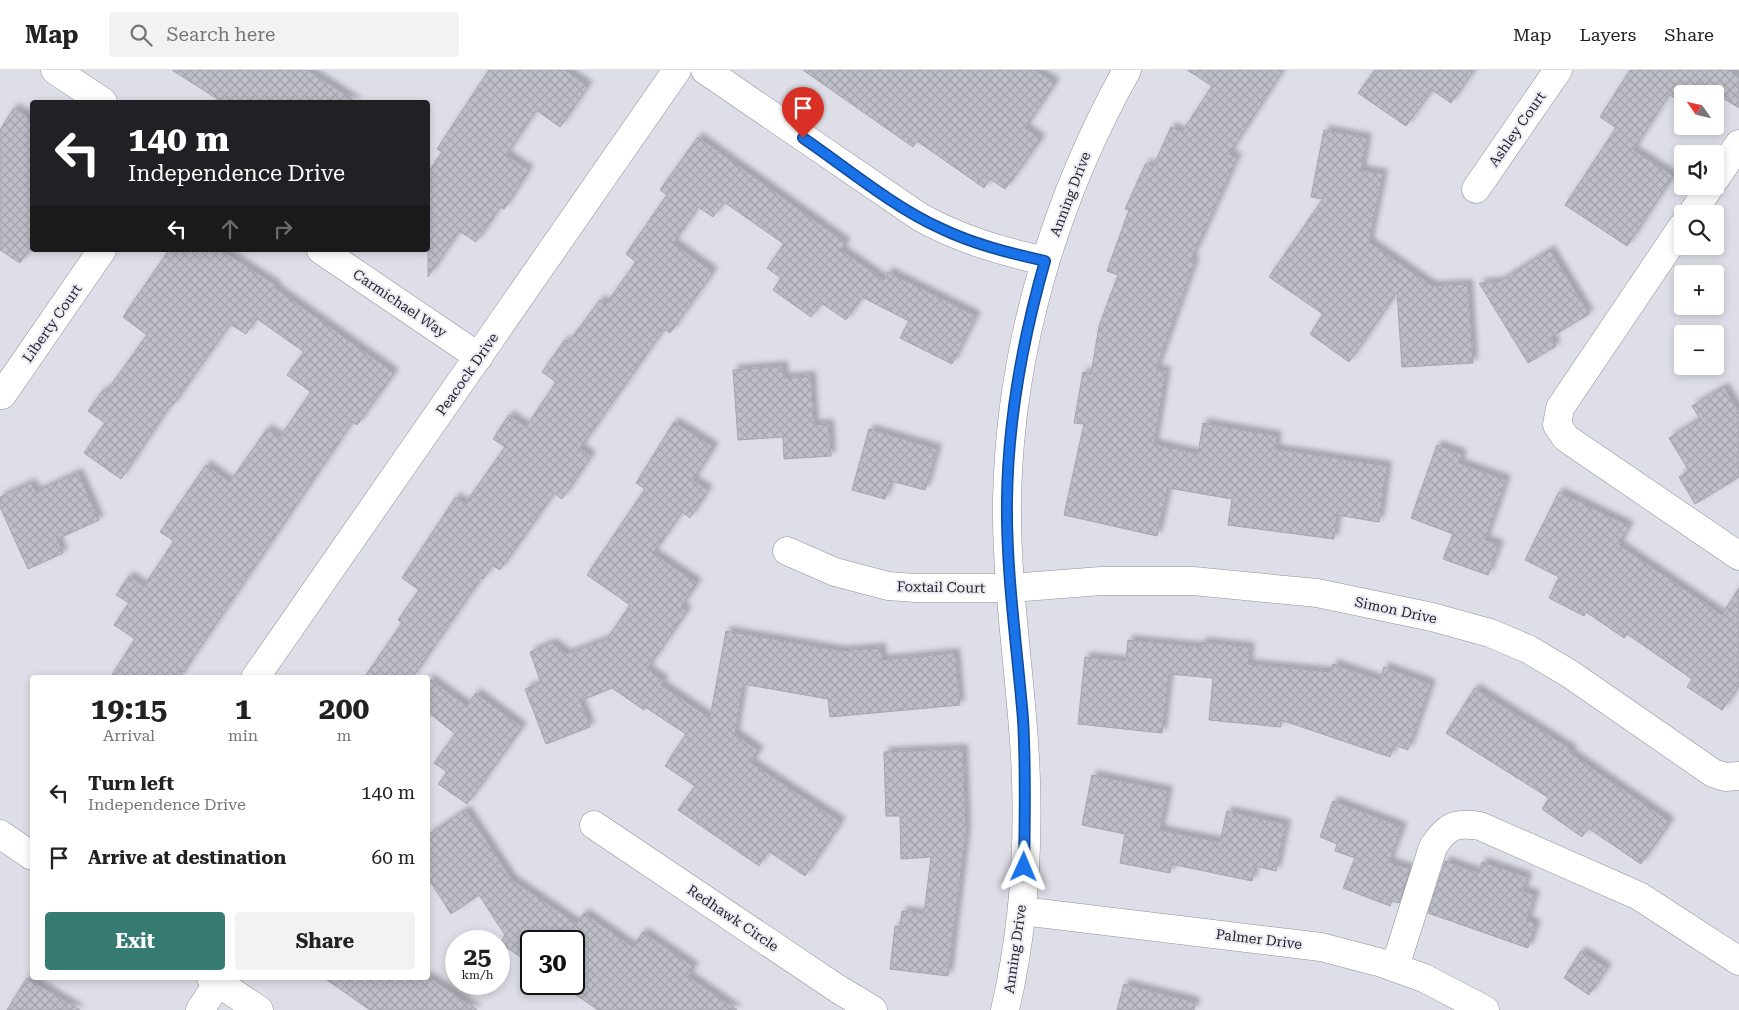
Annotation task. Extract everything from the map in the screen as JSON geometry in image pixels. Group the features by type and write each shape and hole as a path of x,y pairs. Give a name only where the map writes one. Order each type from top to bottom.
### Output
{"street":[{"path":"55,70 100,100"},
{"name":"Peacock Drive","path":"257,675 677,70"},
{"path":"705,70 920,217 939,228 981,244 1045,261"},
{"name":"Anning Drive","path":"1005,1010 1022,911 1025,753 1011,588 1007,501 1010,446 1020,367 1045,261 1079,167 1106,109 1127,70"},
{"name":"Ashley Court","path":"1476,189 1558,70"},
{"path":"1724,166 1739,144"},
{"path":"1674,239 1560,408 1557,425 1566,438 1739,556"},
{"name":"Liberty Court","path":"2,395 101,252"},
{"name":"Carmichael Way","path":"324,252 479,357"},
{"name":"Foxtail Court","path":"787,551 835,572 888,586 916,588 1011,588"},
{"name":"Simon Drive","path":"1011,588 1132,581 1226,583 1317,594 1456,623 1490,633 1528,649 1570,674 1713,772 1725,777 1739,776"},
{"path":"1394,967 1433,847 1441,834 1452,825 1465,823 1480,826 1640,896 1739,961"},
{"name":"Redhawk Circle","path":"594,825 838,989 873,1010"},
{"path":"0,834 30,855"},
{"name":"Palmer Drive","path":"1022,911 1321,947 1394,967 1424,978 1485,1010"},
{"path":"200,1010 215,980 259,1010"}],"building":[{"path":"172,70 307,70 354,100 219,100"},
{"path":"489,70 565,70 588,86 560,127 536,110 506,155 529,170 504,209 500,207 476,242 459,231 428,277 428,252 430,252 430,170 442,152 437,149"},
{"path":"803,70 1035,70 1055,83 1025,128 1041,139 1005,189 990,179 984,188 917,141 913,147"},
{"path":"1187,70 1283,70 1229,154 1237,158 1191,260 1195,261 1156,370 1166,371 1154,444 1198,454 1203,423 1277,436 1275,449 1387,466 1379,522 1337,515 1334,539 1228,525 1232,499 1168,488 1157,536 1064,515 1084,424 1074,423 1083,372 1091,374 1099,326 1118,275 1107,271 1129,210 1125,209 1146,163 1153,167 1171,127 1182,132 1212,86"},
{"path":"1375,70 1474,70 1451,103 1432,90 1406,126 1358,93"},
{"path":"1630,70 1730,70 1739,76 1739,108 1724,99 1724,85 1702,85 1699,83 1698,85 1674,85 1674,97 1669,94 1633,150 1673,176 1627,246 1565,205 1616,128 1600,117"},
{"path":"14,108 30,119 30,248 20,263 0,250 0,130"},
{"path":"1324,130 1367,138 1361,170 1383,174 1369,242 1432,286 1468,284 1473,363 1402,367 1397,292 1349,362 1310,334 1323,314 1269,277 1323,199 1311,197"},
{"path":"698,137 846,243 841,250 884,280 888,272 976,316 952,364 900,338 909,321 862,297 846,320 821,303 811,317 773,290 781,278 767,268 784,244 724,202 713,217 698,207 673,243 713,272 670,333 664,329 580,448 591,456 562,499 554,493 500,570 492,565 483,579 481,578 414,675 366,675 402,623 398,620 419,590 402,578 456,497 465,504 505,447 493,439 509,415 526,427 556,382 542,372 565,340 568,343 600,300 606,304 636,262 626,254 667,195 660,190"},
{"path":"1550,250 1589,314 1551,337 1556,346 1528,363 1479,283 1499,282"},
{"path":"168,252 224,252 277,286 275,288 394,373 357,425 352,422 181,675 112,675 135,639 114,625 129,603 116,595 129,576 144,586 174,541 160,532 206,465 230,482 267,429 280,437 311,392 287,375 304,352 256,318 246,334 230,324 172,406 170,405 121,479 84,453 105,423 88,411 103,390 106,392 147,335 123,317"},
{"path":"783,366 784,378 811,376 814,425 829,424 831,456 784,459 783,437 738,440 733,370"},
{"path":"1724,387 1739,412 1739,477 1695,504 1679,477 1689,471 1669,438 1700,419 1692,406"},
{"path":"674,422 714,447 693,480 708,490 690,518 682,512 653,553 697,583 681,607 687,611 647,669 664,681 661,685 710,718 726,631 842,651 881,648 882,660 955,653 960,705 830,717 828,699 743,684 735,734 759,751 751,763 841,822 805,876 768,851 759,866 678,810 695,786 665,766 686,734 645,707 644,710 612,688 580,701 590,727 546,744 525,689 541,683 530,652 552,643 567,654 607,639 630,605 587,575 645,489 636,483"},
{"path":"869,429 937,449 925,490 891,481 885,499 852,490"},
{"path":"1437,445 1462,454 1459,463 1506,480 1485,540 1499,545 1488,575 1443,559 1453,534 1411,518"},
{"path":"78,473 99,520 57,539 63,553 28,569 0,507 0,497 31,483 36,492"},
{"path":"1559,492 1629,526 1619,545 1722,615 1739,588 1739,686 1722,710 1687,687 1692,679 1627,634 1624,638 1586,612 1584,616 1549,598 1559,577 1525,560"},
{"path":"1128,640 1201,647 1202,642 1250,647 1248,664 1331,672 1333,664 1380,680 1384,667 1431,684 1408,750 1394,745 1390,757 1281,720 1281,727 1209,720 1213,678 1169,674 1162,733 1078,724 1085,657 1126,661"},
{"path":"430,679 467,706 476,693 522,727 467,804 438,784 447,772 434,763 455,734 430,714"},
{"path":"1475,688 1572,750 1570,753 1670,822 1641,864 1588,828 1582,837 1542,809 1549,798 1446,733"},
{"path":"963,749 966,831 948,976 890,969 895,926 900,927 902,911 924,914 931,857 901,859 900,816 886,816 884,752"},
{"path":"1092,775 1168,791 1160,830 1220,842 1227,811 1286,824 1276,871 1255,866 1252,881 1171,864 1170,873 1120,863 1125,834 1082,825"},
{"path":"1333,801 1402,827 1389,862 1410,869 1399,903 1392,901 1390,906 1343,888 1355,858 1335,851 1337,844 1320,837"},
{"path":"466,810 512,880 577,924 584,913 633,947 643,932 694,967 688,976 737,1010 598,1010 576,995 585,995 585,930 520,930 520,957 510,950 510,930 502,930 479,895 451,914 430,881 430,834"},
{"path":"1445,861 1479,873 1482,862 1527,877 1523,891 1535,895 1527,921 1536,924 1528,948 1428,913"},
{"path":"1581,951 1607,968 1589,995 1564,978"},
{"path":"27,978 80,1010 7,1010"},
{"path":"430,978 445,988 445,995 455,995 477,1010 370,1010 327,980 430,980"},
{"path":"1124,984 1195,1002 1194,1010 1117,1010"}],"route":[{"path":"803,138 901,205 939,228 1006,252 1045,261 1025,340 1016,390 1007,501 1014,641 1025,753 1024,867"}]}
